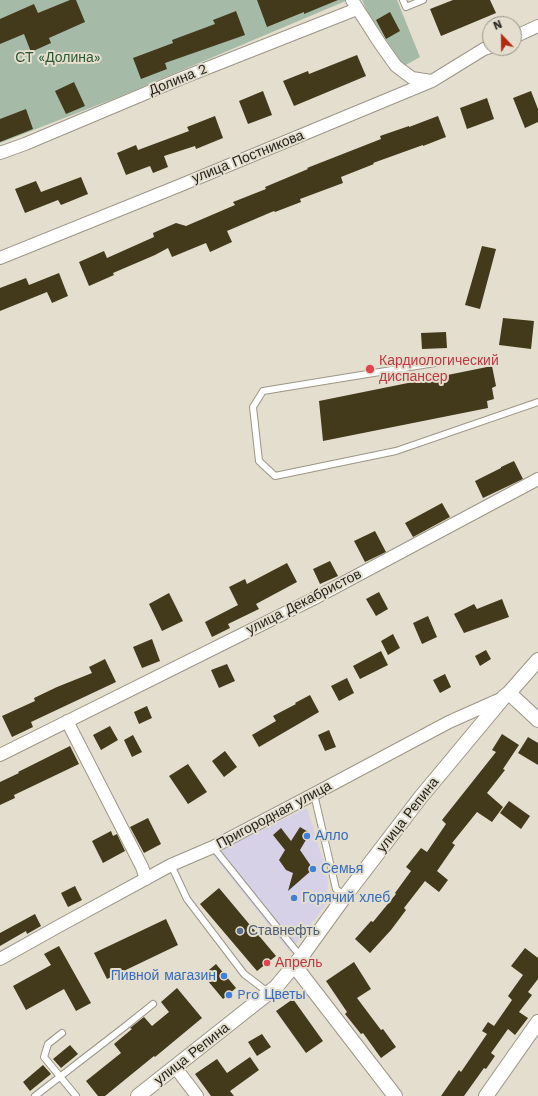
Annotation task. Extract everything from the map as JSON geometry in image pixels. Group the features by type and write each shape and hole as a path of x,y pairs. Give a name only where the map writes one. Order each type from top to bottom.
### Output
{"street":[{"path":"354,4 396,66 412,78 432,81"},
{"name":"Долина 2","path":"0,154 354,4"},
{"path":"522,33 538,26"},
{"name":"улица Постникова","path":"0,258 432,81 482,50"},
{"name":"улица Декабристов","path":"0,755 313,599 538,479"},
{"name":"Пригородная улица","path":"0,959 171,865 213,847 449,722 507,695 538,660"},
{"path":"507,695 538,720"},
{"name":"улица Репина","path":"138,1096 276,987 420,798 507,695"},
{"path":"67,721 142,867 146,879"},
{"path":"297,961 395,1096"},
{"path":"486,1096 538,1022"},
{"path":"175,1067 197,1096"}],"lane":[{"path":"403,0 406,7 423,0"},
{"path":"435,363 263,391 253,407 259,461 275,476 396,451 538,402"},
{"path":"314,794 336,889 345,896"},
{"path":"213,847 297,961"},
{"path":"171,865 187,899 244,974 269,993"},
{"path":"35,1096 153,1004"},
{"path":"62,1033 48,1044 44,1057 76,1096"}],"shaded area":[{"path":"307,808 328,881 327,898 324,907 290,952 212,854"}],"green space":[{"name":"СТ «Долина»","path":"0,0 348,0 121,96 0,143"},
{"path":"362,0 397,0 420,57 404,66 368,13"}],"building":[{"path":"70,0 76,0 85,22 49,38 51,43 31,52 24,34 0,44 0,19 34,4 38,13"},
{"path":"257,0 338,0 267,27"},
{"path":"453,0 490,0 496,13 489,16 482,16 482,19 441,36 430,9"},
{"path":"236,11 245,35 165,63 167,69 141,79 133,58 173,43 172,40 215,24 213,20"},
{"path":"390,12 400,31 386,39 376,20"},
{"path":"357,55 366,76 294,106 283,81 308,71 309,74"},
{"path":"74,82 85,106 66,114 55,91"},
{"path":"263,91 272,115 248,124 239,101"},
{"path":"531,91 538,109 538,122 525,128 513,98"},
{"path":"487,98 494,119 467,129 460,108"},
{"path":"26,109 33,129 0,142 0,119"},
{"path":"215,116 223,138 196,149 195,146 164,156 168,167 153,173 150,166 126,175 117,153 136,145 138,150 189,131 187,127"},
{"path":"438,116 446,137 373,163 374,164 341,177 343,183 300,199 301,202 275,212 274,211 227,231 232,242 210,252 206,243 172,257 168,248 113,273 114,275 89,286 79,262 104,251 107,258 154,237 153,233 176,223 186,226 235,205 233,202 266,189 265,187 308,169 307,168 381,139 380,136"},
{"path":"81,177 88,194 61,205 58,200 25,213 15,189 36,181 41,192"},
{"path":"482,246 496,249 480,309 465,305"},
{"path":"59,273 68,296 52,303 47,292 0,311 0,288 26,278 29,285"},
{"path":"503,318 534,321 531,349 499,345"},
{"path":"446,332 447,348 422,349 421,333"},
{"path":"492,366 496,386 492,388 494,399 487,401 488,408 323,441 319,401"},
{"path":"514,461 523,479 483,498 475,481"},
{"path":"442,503 450,517 413,537 405,523"},
{"path":"375,531 386,552 365,562 354,541"},
{"path":"330,561 338,576 320,584 313,569"},
{"path":"287,563 297,582 256,604 259,609 228,624 230,628 212,637 205,622 238,605 229,587 245,579 247,584"},
{"path":"379,592 388,609 376,616 366,599"},
{"path":"169,593 183,621 162,631 149,604"},
{"path":"502,599 509,617 464,633 454,614 474,604 477,609"},
{"path":"428,616 437,637 422,644 413,623"},
{"path":"393,634 400,648 388,655 381,641"},
{"path":"152,639 160,661 142,668 133,647"},
{"path":"486,650 491,659 480,666 475,656"},
{"path":"381,651 388,665 360,679 353,666"},
{"path":"105,659 116,682 31,722 33,727 12,737 2,716 35,701 34,698 57,687 92,673 89,667"},
{"path":"227,664 235,681 219,688 211,670"},
{"path":"445,674 451,687 440,693 433,680"},
{"path":"347,678 354,693 339,701 331,686"},
{"path":"310,695 319,712 259,747 252,735 276,721 273,716"},
{"path":"147,706 152,718 139,724 134,712"},
{"path":"110,726 118,740 101,750 93,735"},
{"path":"329,730 336,747 325,751 318,735"},
{"path":"502,734 519,745 503,769 505,770 487,793 503,807 492,822 477,812 452,843 455,845 437,871 448,880 439,892 425,881 404,908 406,910 391,930 370,953 355,939 371,921 373,922 396,894 395,893 411,871 406,867 421,848 427,852 446,824 442,820 496,752 492,750"},
{"path":"133,735 142,752 132,757 124,740"},
{"path":"528,737 538,743 538,765 518,753"},
{"path":"70,746 79,764 14,795 15,798 0,805 0,782"},
{"path":"225,751 237,767 224,777 212,761"},
{"path":"188,764 207,792 188,804 169,776"},
{"path":"509,801 530,816 521,829 500,813"},
{"path":"148,818 161,844 144,853 130,827"},
{"path":"300,827 310,833 300,850 313,869 288,891 293,873 286,870 279,860 285,850 273,835 281,828 291,841"},
{"path":"111,831 113,836 117,834 125,851 103,863 92,841"},
{"path":"75,886 82,900 68,907 61,893"},
{"path":"219,888 276,956 257,971 200,904"},
{"path":"35,914 41,926 27,934 26,931 0,946 0,933"},
{"path":"166,919 178,945 107,979 94,953"},
{"path":"59,946 91,1003 76,1011 64,989 26,1010 13,986 51,965 44,954"},
{"path":"525,948 538,958 538,979 528,992 532,995 519,1012 528,1018 515,1035 508,1029 491,1053 495,1056 486,1069 484,1068 464,1096 441,1096 459,1070 461,1072 487,1034 482,1031 488,1022 494,1026 512,1000 508,996 523,975 511,966"},
{"path":"354,962 371,989 357,998 396,1047 381,1058 363,1033 361,1034 345,1014 347,1012 326,981"},
{"path":"216,964 236,988 223,999 203,975"},
{"path":"177,988 202,1018 105,1096 98,1096 86,1081 121,1053 114,1044 132,1029 130,1028 144,1017 152,1026 169,1012 161,1002"},
{"path":"293,999 323,1041 306,1053 276,1011"},
{"path":"262,1034 271,1047 257,1056 248,1042"},
{"path":"70,1045 78,1054 61,1068 53,1059"},
{"path":"250,1057 259,1070 230,1091 234,1096 211,1096 195,1074 217,1059 227,1073"},
{"path":"43,1065 51,1074 30,1091 23,1082"}],"place":[{"name":"Кардиологический диспансер","path":"370,369"},
{"name":"Алло","path":"307,836"},
{"name":"Семья","path":"313,869"},
{"name":"Горячий хлеб","path":"294,898"},
{"name":"Ставнефть","path":"240,931"},
{"name":"Апрель","path":"267,963"},
{"name":"Пивной магазин","path":"224,976"},
{"name":"Pro Цветы","path":"229,995"}]}
